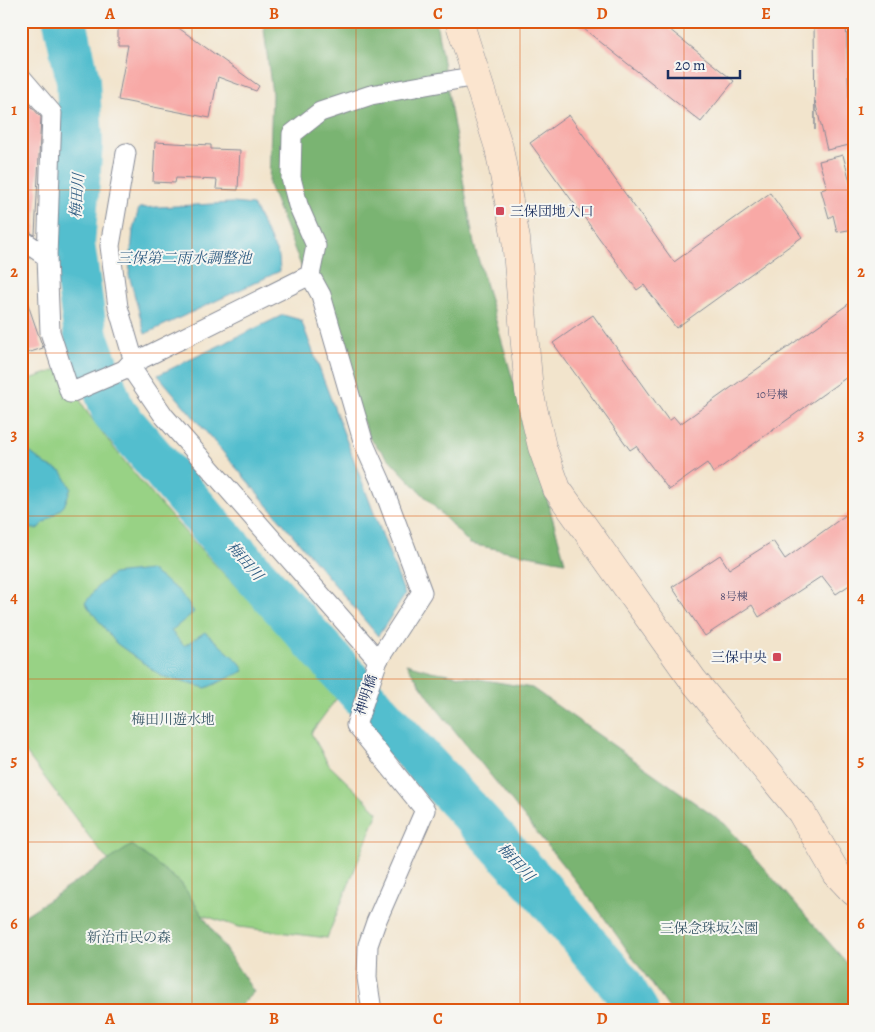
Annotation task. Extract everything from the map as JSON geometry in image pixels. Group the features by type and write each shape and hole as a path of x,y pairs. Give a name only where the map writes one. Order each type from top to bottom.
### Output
{"street":[{"path":"459,21 499,148 516,239 529,392 542,447 557,489 693,680 802,812 838,874 854,892"},
{"path":"21,77 52,113 47,257 50,332 70,392 129,366 310,275 316,246 298,205 291,178 292,134 320,112 371,95 476,76"},
{"path":"126,153 110,246 118,307 129,366 164,416 377,662"},
{"path":"21,239 47,257"},
{"name":"神明橋","path":"310,275 321,296 364,444 381,482 422,592 377,662 356,725 426,810 376,922 368,945 367,978 372,1011"}],"green space":[{"path":"263,21 436,21 474,244 565,562 470,544 370,439 269,185 272,94"},
{"name":"梅田川遊水地","path":"63,368 89,414 150,492 180,527 340,694 311,733 329,765 378,812 327,938 239,927 153,899 103,855 21,746 21,382"},
{"name":"三保念珠坂公園","path":"406,664 431,671 532,688 725,824 854,971 854,1011 671,1011 595,905 438,710"},
{"name":"新治市民の森","path":"132,845 181,883 254,992 235,1011 21,1011 21,918"}],"water":[{"name":"三保第二雨水調整池","path":"232,203 253,205 279,257 280,271 145,334 129,275 133,230 139,208"},
{"path":"283,315 301,320 405,595 378,636 158,375"},
{"path":"21,449 26,449 46,465 62,472 71,488 64,506 37,529 21,528"},
{"path":"150,570 179,591 194,612 171,631 184,646 205,632 240,663 244,671 206,688 163,677 116,643 85,603 99,585 113,574"}],"building":[{"path":"118,21 169,21 259,86 256,91 218,77 210,118 118,100 128,45 118,45"},
{"path":"574,21 659,21 734,81 701,122"},
{"path":"814,21 846,21 849,101 854,120 854,144 827,150 815,101 815,130"},
{"path":"21,95 41,117 35,235 21,228"},
{"path":"569,115 674,262 770,193 802,237 676,328 644,285 637,290 530,143"},
{"path":"155,142 211,145 211,149 240,150 238,190 216,189 217,180 176,178 175,183 153,182"},
{"path":"843,155 854,197 854,229 837,232 833,215 829,218 821,190 827,188 819,161"},
{"path":"21,293 24,293 43,348 21,355"},
{"path":"854,300 854,372 713,473 707,463 669,490 636,446 630,450 553,343 593,315 669,421 674,417 680,424"},
{"path":"854,509 854,582 836,594 822,576 759,617 752,605 705,636 672,587 720,555 729,569 773,541 785,559"}],"waterway":[{"name":"梅田川","path":"65,21 78,80 81,143 73,244 86,336 113,411 212,527 372,706 538,886 621,985 637,1011"}],"place":[{"name":"三保団地入口","path":"500,211"},
{"name":"三保中央","path":"777,657"}]}
